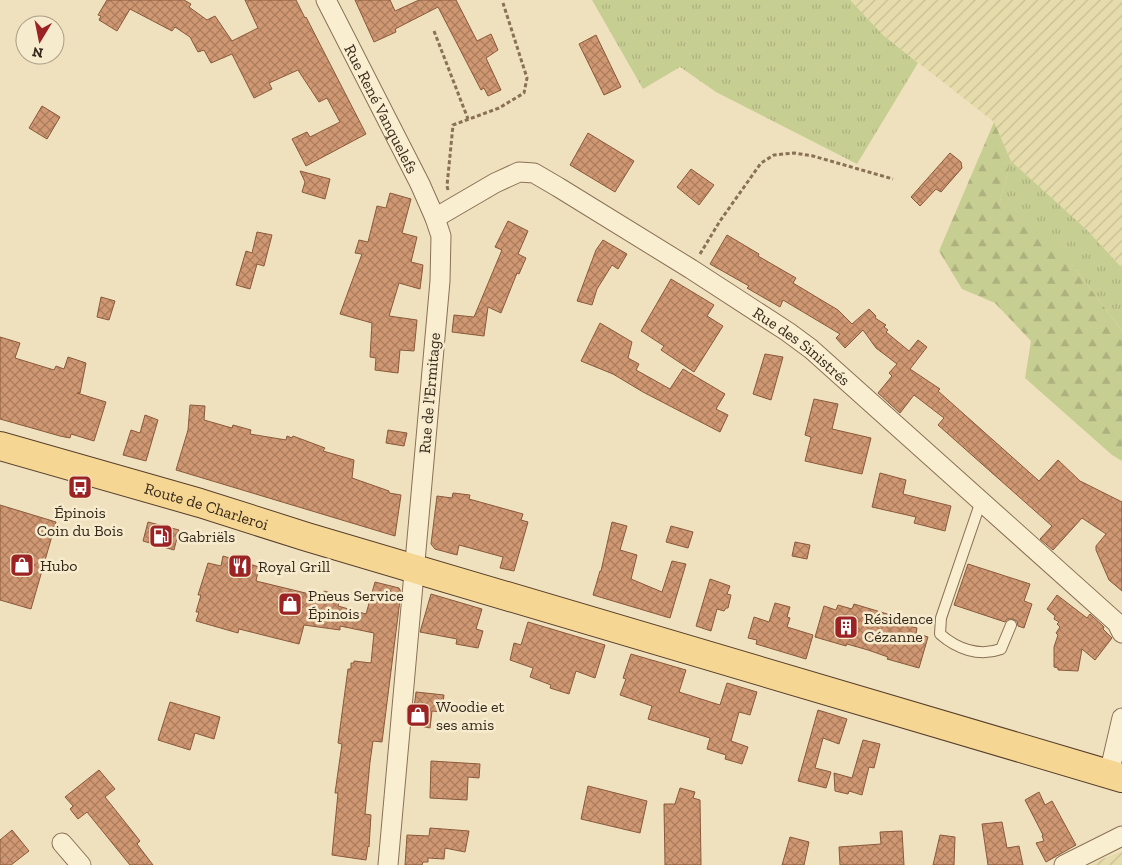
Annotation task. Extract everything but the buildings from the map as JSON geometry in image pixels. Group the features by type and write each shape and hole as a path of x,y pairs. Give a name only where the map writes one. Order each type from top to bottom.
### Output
{"main road":[{"name":"Route de Charleroi","path":"0,446 200,503 1116,776"}],"street":[{"name":"Rue René Vanquelefs","path":"326,0 420,184 435,218"},
{"name":"Rue des Sinistrés","path":"435,218 495,183 519,172 534,173 558,187 788,332 811,349 1117,623 1122,633"},
{"name":"Rue de l'Ermitage","path":"388,865 440,281 440,236 435,218"},
{"path":"1116,776 1122,718"},
{"path":"1064,865 1122,836"},
{"path":"62,843 81,865"}],"lane":[{"path":"981,501 940,618 940,634 951,644 968,650 991,653 1001,648 1011,625"}],"path":[{"path":"454,207 447,186 453,125 499,108 524,93 527,78 503,3"},
{"path":"434,32 468,119"},
{"path":"691,270 720,221 760,163 774,155 794,153 813,156 894,179"}],"shaded area":[{"path":"850,0 1122,0 1122,268 1087,230 1011,161 994,122 883,35"},
{"path":"1122,851 1122,865 1091,865 1100,860"}],"green space":[{"path":"592,0 850,0 883,35 918,63 857,164 716,92 680,67 643,89"},
{"path":"994,122 1011,161 999,205 1046,238 1074,267 1122,331 1122,461 1112,455 1025,378 1031,341 995,303 962,289 939,251"},
{"path":"1011,161 1087,230 1122,268 1122,331 1074,267 999,205"}],"place":[{"name":"Épinois Coin du Bois","path":"80,487"},
{"name":"Gabriëls","path":"161,536"},
{"name":"Hubo","path":"22,565"},
{"name":"Royal Grill","path":"240,566"},
{"name":"Pneus Service Épinois","path":"290,604"},
{"name":"Résidence Cézanne","path":"846,627"},
{"name":"Woodie et ses amis","path":"418,715"}]}
